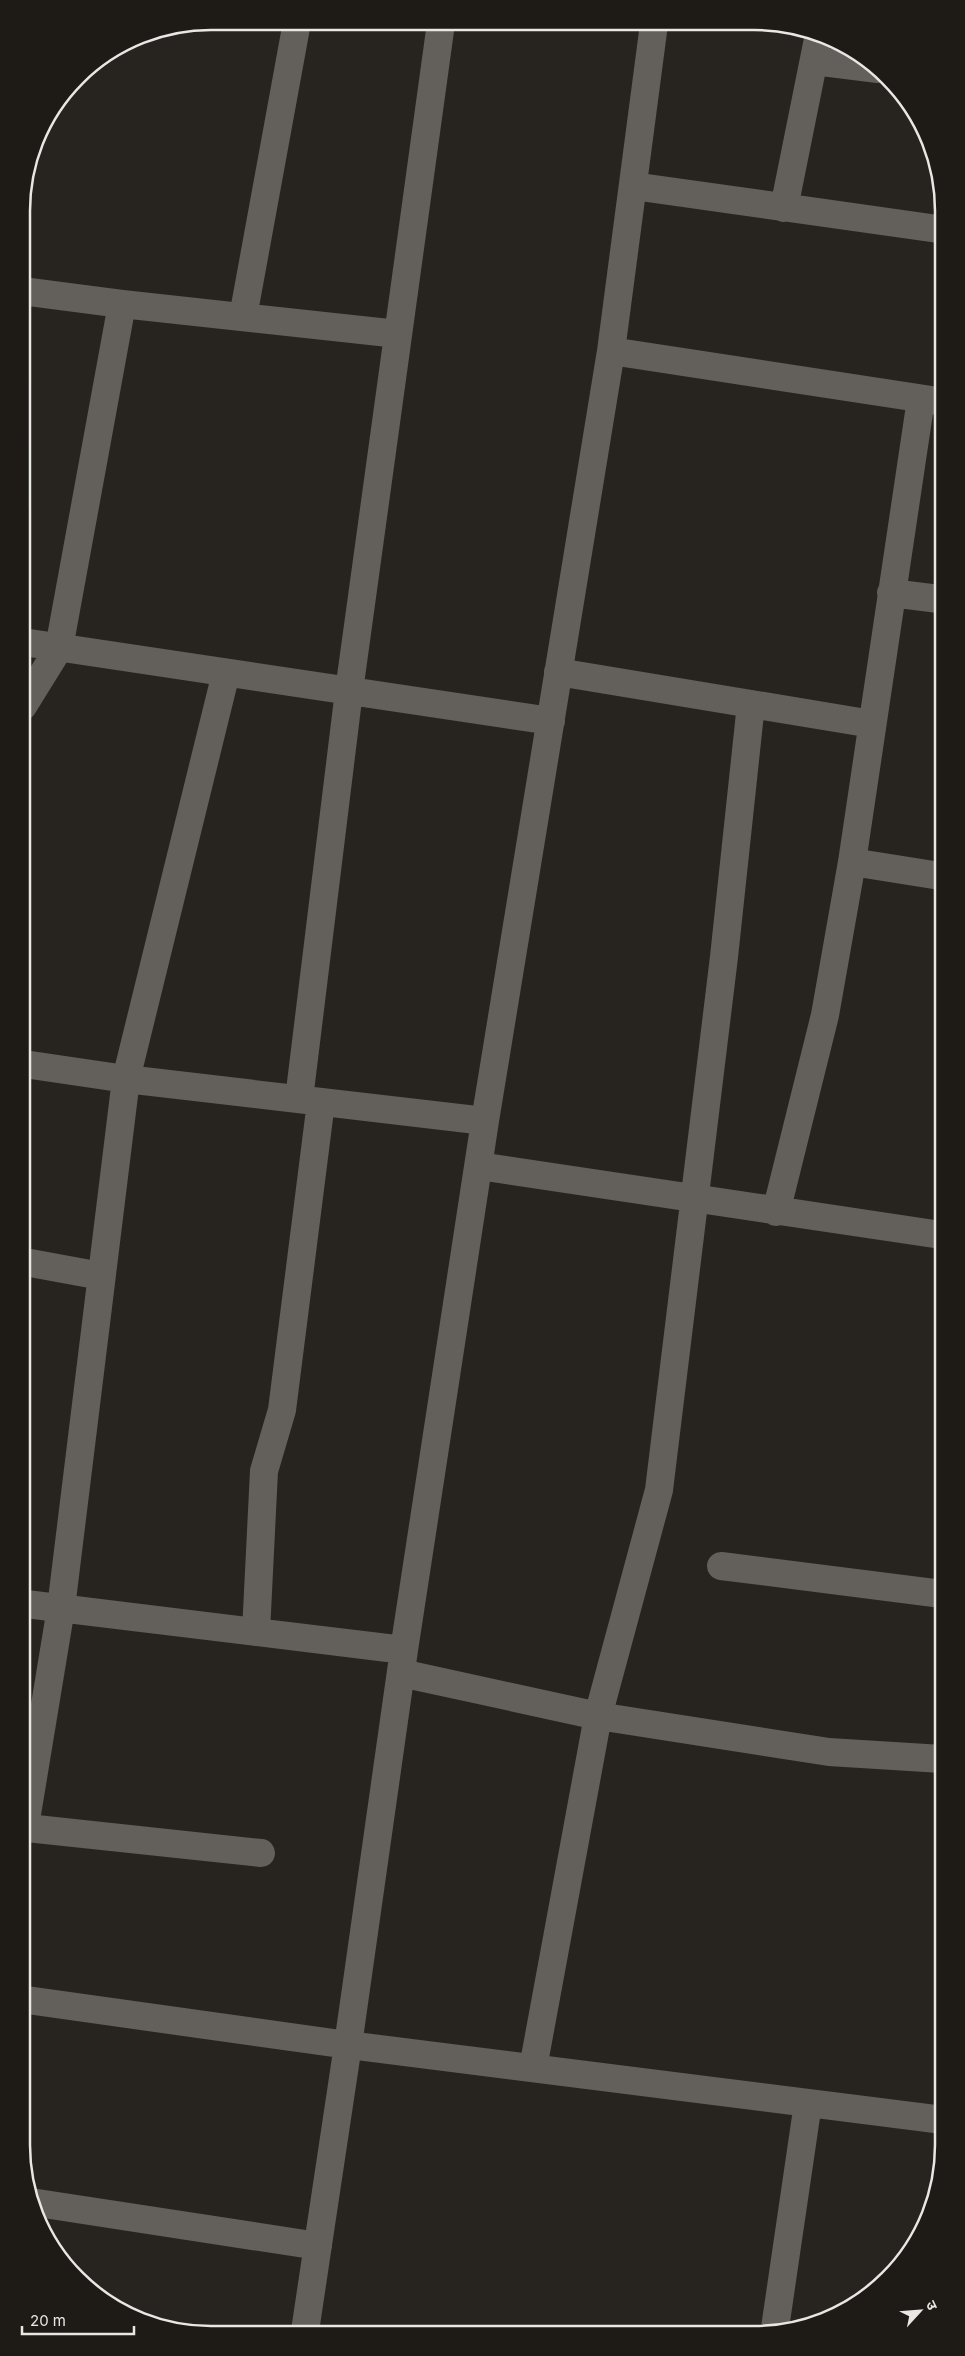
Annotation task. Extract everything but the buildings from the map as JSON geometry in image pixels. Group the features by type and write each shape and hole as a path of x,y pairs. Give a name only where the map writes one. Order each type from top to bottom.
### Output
{"street":[{"path":"243,317 296,30"},
{"path":"256,1632 264,1471 282,1410 349,691 440,30"},
{"path":"306,2326 403,1661 479,1166 558,672 612,352 653,30"},
{"path":"784,208 818,42"},
{"path":"814,61 864,67"},
{"path":"633,186 935,229"},
{"path":"30,292 398,334"},
{"path":"30,695 59,648 122,304"},
{"path":"612,352 930,400 891,593 852,862 825,1015 776,1212"},
{"path":"891,593 935,598"},
{"path":"30,643 551,721"},
{"path":"558,672 872,724"},
{"path":"30,1790 61,1608 126,1079 226,673"},
{"path":"533,2068 598,1716 659,1490 695,1199 751,704"},
{"path":"852,862 935,875"},
{"path":"30,1065 126,1079 486,1121"},
{"path":"479,1166 776,1212 935,1234"},
{"path":"30,1263 102,1276"},
{"path":"721,1566 935,1593"},
{"path":"30,1604 256,1632 403,1661 598,1716 829,1752 935,1760"},
{"path":"30,1828 261,1853"},
{"path":"30,2000 348,2045 935,2119"},
{"path":"776,2324 808,2103"},
{"path":"40,2203 318,2246"}]}
